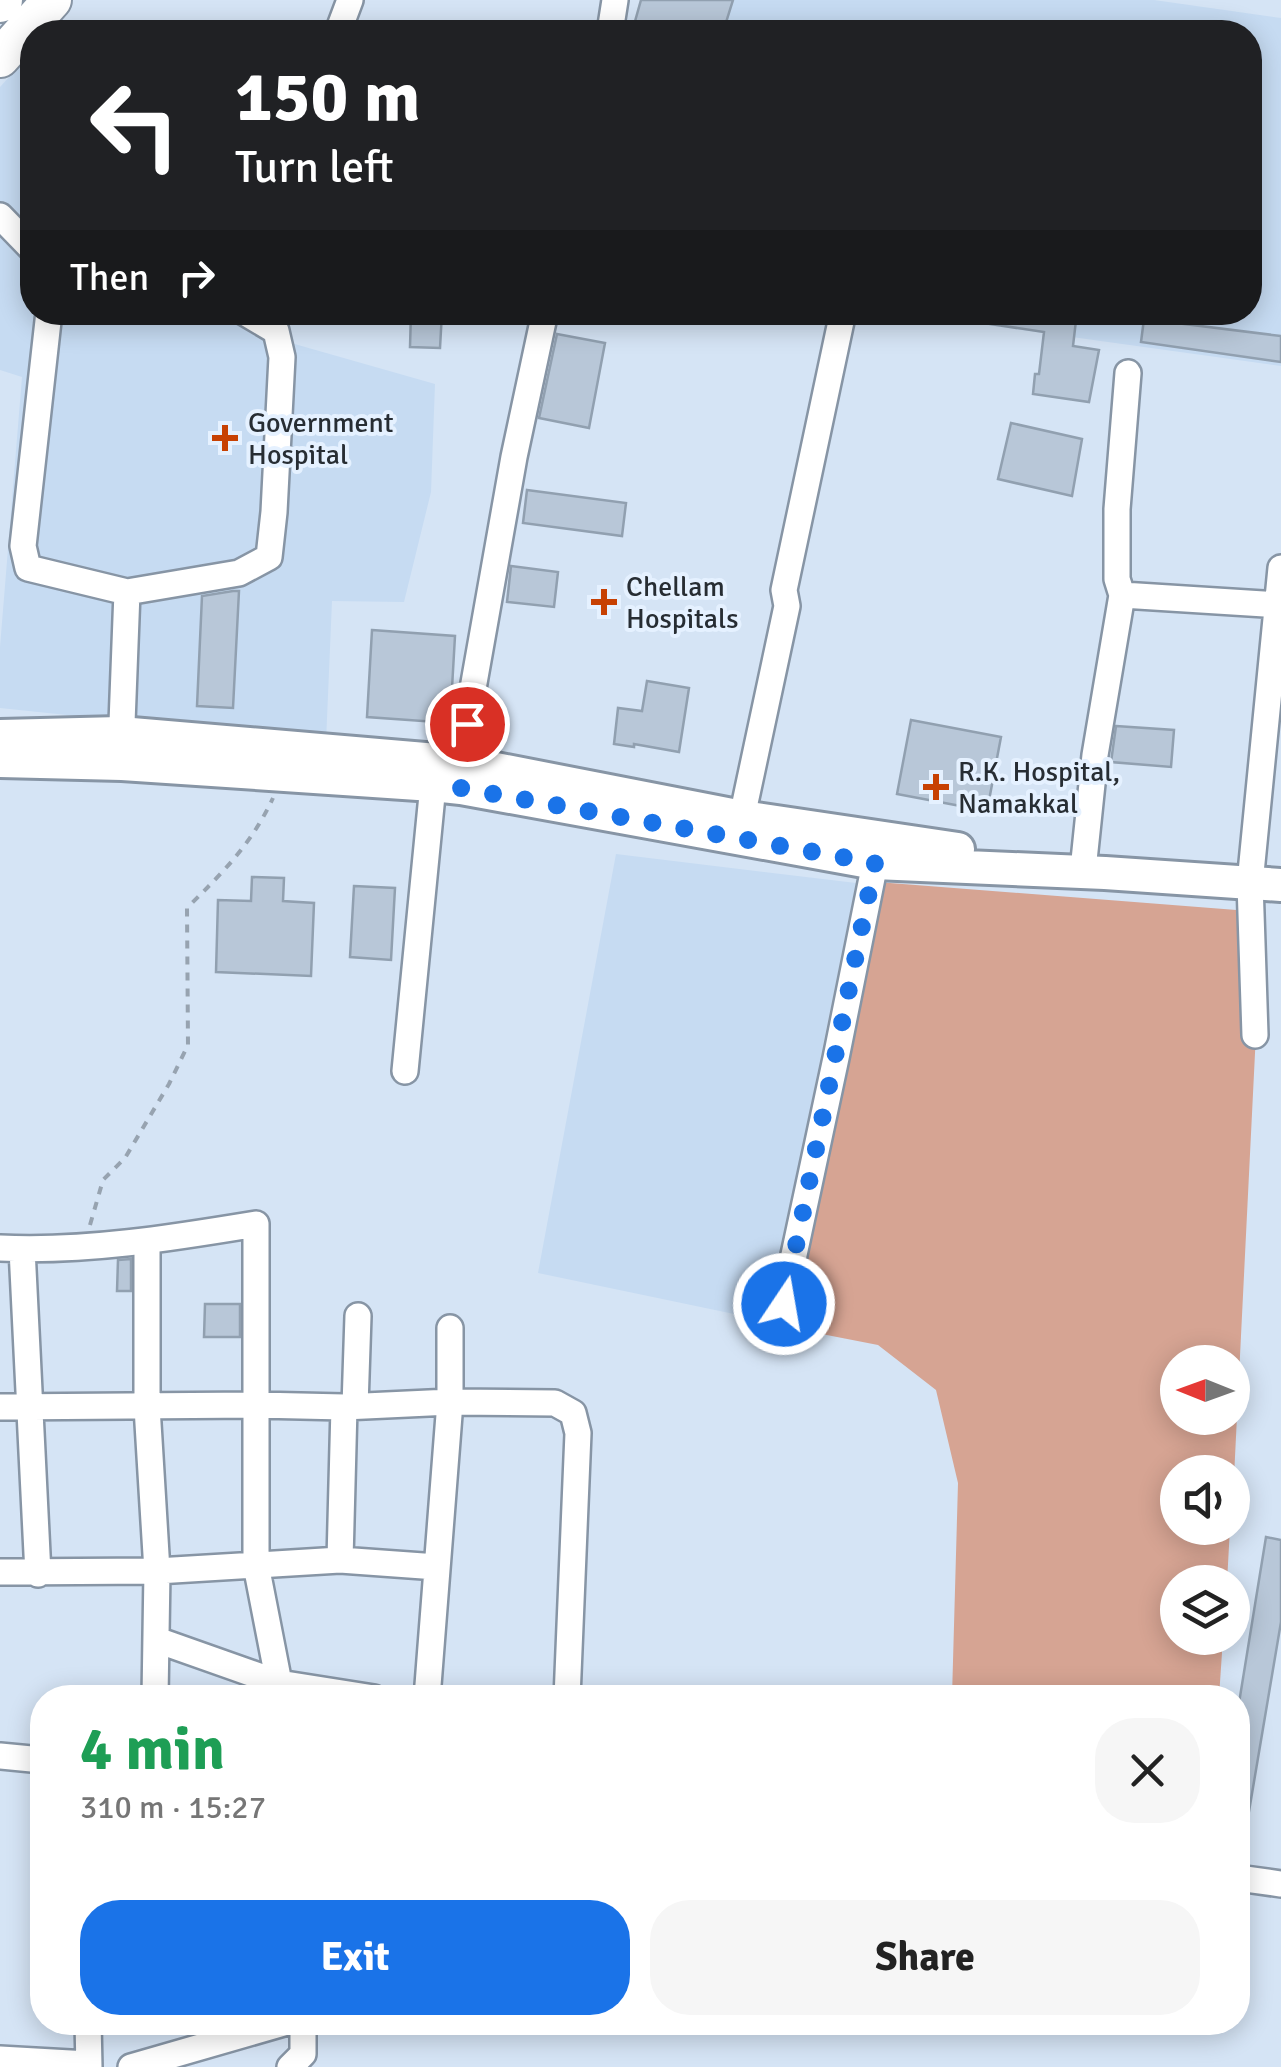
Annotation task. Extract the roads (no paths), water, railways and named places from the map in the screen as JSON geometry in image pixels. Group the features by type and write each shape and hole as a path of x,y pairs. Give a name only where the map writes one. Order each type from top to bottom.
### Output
{"highway":[{"path":"34,20 52,0"},
{"path":"0,58 20,36"}],"main road":[{"path":"0,736 452,779 879,836 1094,872"},
{"path":"0,761 121,749 284,775 452,779 875,863 1265,884"}],"street":[{"path":"0,216 20,237"},
{"path":"48,325 23,546 28,568 127,592 239,573 269,556 282,356 276,331 266,325"},
{"path":"405,1071 452,779 542,325"},
{"path":"742,817 787,606 784,590 840,325"},
{"path":"1094,872 1096,755 1122,595 1117,579 1117,509 1128,373"},
{"path":"1255,1035 1281,568"},
{"path":"121,749 127,592"},
{"path":"1122,595 1280,604"},
{"path":"776,1340 875,863"},
{"path":"38,1574 29,1407 11,1248 147,1242 256,1224 256,1565 278,1685"},
{"path":"147,1242 147,1406 157,1571 156,1685"},
{"path":"340,1560 358,1316"},
{"path":"428,1685 450,1402 450,1328"},
{"path":"0,1407 555,1402 574,1414 578,1433 568,1685"},
{"path":"0,1572 157,1571 340,1560 437,1567"},
{"path":"158,1640 267,1685"},
{"path":"0,1756 30,1759"},
{"path":"1250,1880 1281,1884"},
{"path":"0,2059 88,2066 88,2035"},
{"path":"131,2067 244,2035"},
{"path":"290,2067 302,2054 293,2035"}],"place":[{"name":"Government Hospital","path":"225,438"},
{"name":"Chellam Hospitals","path":"604,602"},
{"name":"R.K. Hospital, Namakkal","path":"936,787"}]}
